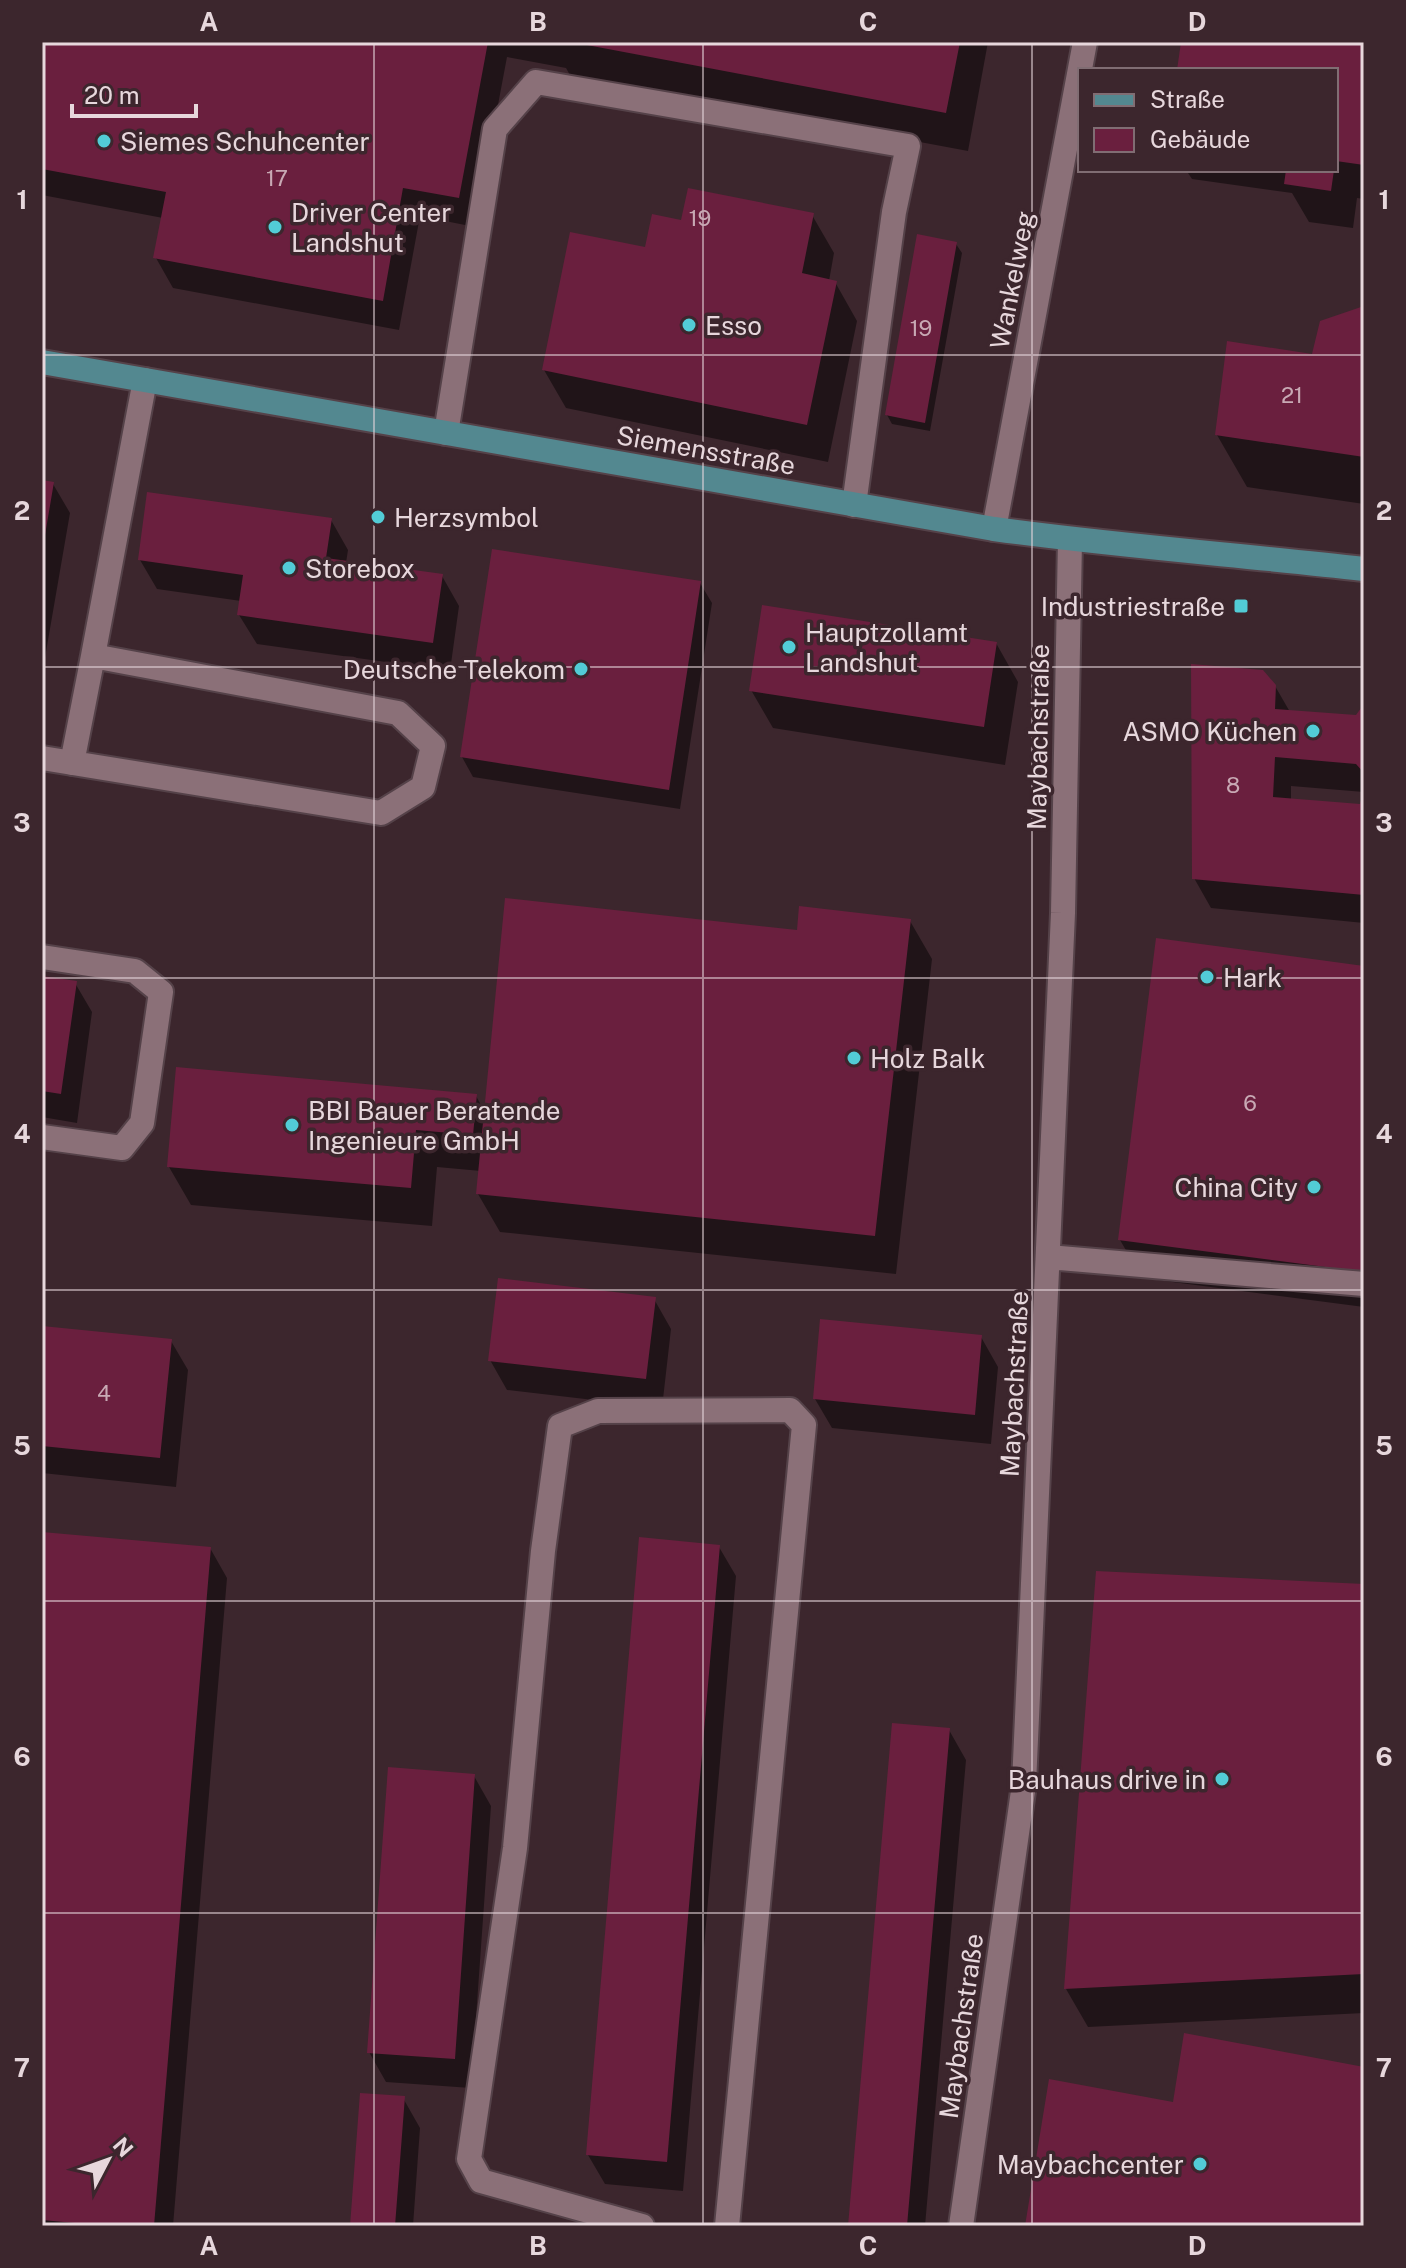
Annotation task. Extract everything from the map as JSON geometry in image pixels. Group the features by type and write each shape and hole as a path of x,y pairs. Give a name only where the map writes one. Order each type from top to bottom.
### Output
{"main road":[{"name":"Siemensstraße","path":"42,362 994,529 1070,540 1238,554 1364,569"}],"street":[{"name":"Wankelweg","path":"1080,68 1085,42"},
{"name":"Wankelweg","path":"994,529 1078,79"},
{"path":"446,433 495,129 536,82 908,146 894,212 854,505"},
{"path":"72,763 145,380"},
{"name":"Maybachstraße","path":"961,2226 1024,1784 1063,913 1070,540"},
{"path":"42,758 381,813 423,787 433,746 398,713 93,656"},
{"path":"42,957 135,971 161,992 142,1123 122,1148 42,1137"},
{"path":"1048,1257 1364,1284"},
{"path":"642,2226 481,2181 469,2159 515,1848 543,1551 560,1426 598,1411 790,1410 804,1425 727,2226"}],"building":[{"path":"42,42 488,42 459,198 403,188 383,301 153,258 166,192 42,169"},
{"path":"571,42 960,42 946,113"},
{"path":"1181,42 1364,42 1364,165 1338,161 1338,68 1177,68"},
{"path":"1286,172 1334,172 1331,191 1284,184"},
{"name":"Esso","path":"688,188 814,213 802,273 837,281 807,425 542,370 570,232 645,247 652,214 681,220"},
{"path":"917,234 957,242 925,423 885,415"},
{"path":"1364,306 1364,457 1215,435 1227,341 1312,354 1320,321"},
{"path":"42,480 54,482 44,541 42,541"},
{"path":"147,492 332,518 326,558 443,574 433,643 237,615 243,575 138,560"},
{"name":"Deutsche Telekom","path":"492,549 701,581 669,790 460,757"},
{"path":"762,605 997,642 984,727 749,691"},
{"path":"1191,664 1263,670 1276,685 1275,709 1356,715 1364,704 1364,773 1356,764 1275,757 1273,797 1360,804 1364,789 1364,895 1192,879"},
{"path":"505,898 797,930 799,906 911,919 875,1236 476,1194"},
{"path":"1156,938 1364,966 1364,1272 1118,1240"},
{"path":"42,976 77,981 61,1094 42,1091"},
{"path":"176,1067 477,1094 473,1135 416,1130 411,1188 167,1167"},
{"path":"498,1278 656,1297 646,1379 488,1361"},
{"path":"820,1319 982,1335 975,1415 813,1399"},
{"path":"42,1326 172,1339 160,1458 42,1446"},
{"path":"42,1532 211,1547 154,2226 107,2226 42,2220"},
{"path":"639,1537 720,1545 667,2162 586,2155"},
{"name":"Bauhaus drive in","path":"1096,1571 1364,1584 1364,1974 1064,1989"},
{"path":"892,1723 950,1728 907,2226 848,2226"},
{"path":"388,1767 475,1774 455,2059 367,2053"},
{"name":"Maybachcenter","path":"1184,2033 1364,2067 1364,2226 1025,2226 1049,2079 1173,2102"},
{"path":"360,2093 405,2096 395,2226 350,2226"}],"place":[{"name":"Siemes Schuhcenter","path":"104,141"},
{"name":"Driver Center Landshut","path":"275,227"},
{"name":"Esso","path":"689,325"},
{"name":"Herzsymbol","path":"378,517"},
{"name":"Storebox","path":"289,568"},
{"name":"Industriestraße","path":"1241,606"},
{"name":"Hauptzollamt Landshut","path":"789,647"},
{"name":"Deutsche Telekom","path":"581,669"},
{"name":"ASMO Küchen","path":"1313,731"},
{"name":"Hark","path":"1207,977"},
{"name":"Holz Balk","path":"854,1058"},
{"name":"BBI Bauer Beratende Ingenieure GmbH","path":"292,1125"},
{"name":"China City","path":"1314,1187"},
{"name":"Bauhaus drive in","path":"1222,1779"},
{"name":"Maybachcenter","path":"1200,2164"}]}
